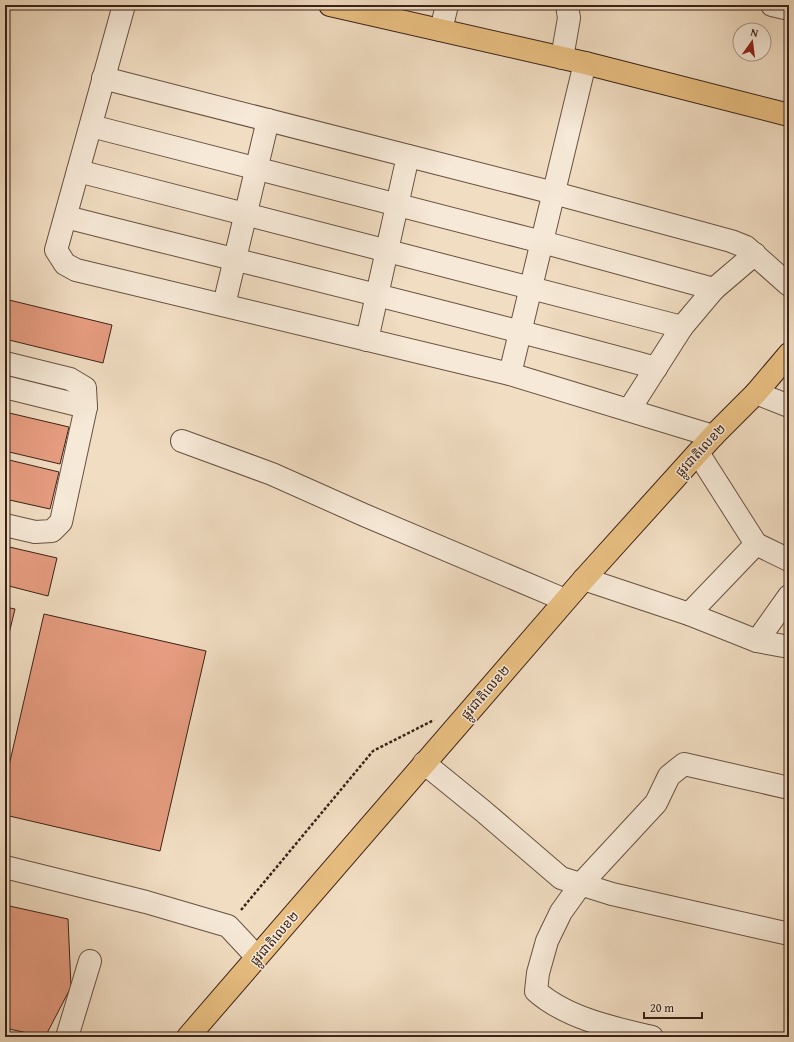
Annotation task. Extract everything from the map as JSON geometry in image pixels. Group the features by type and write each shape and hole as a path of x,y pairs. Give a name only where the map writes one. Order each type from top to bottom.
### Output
{"main road":[{"path":"330,5 585,63 789,115"},
{"name":"ផ្លូវជាតិលេខ២","path":"188,1037 584,578 712,436 756,393 789,354"}],"street":[{"path":"124,5 56,250 65,264 76,270 510,374 712,436"},
{"path":"441,30 447,5"},
{"path":"562,58 569,18 567,5"},
{"path":"772,5 789,9"},
{"path":"510,374 585,63"},
{"path":"103,78 554,193 731,241 746,247 789,285"},
{"path":"224,305 268,120"},
{"path":"90,126 542,242 714,289"},
{"path":"367,340 408,156"},
{"path":"78,171 531,286 682,327"},
{"path":"66,216 377,296 521,331 656,368"},
{"path":"629,410 682,327 714,289 755,254"},
{"path":"5,363 70,379 85,388 86,407 62,522 52,531 35,532 5,525"},
{"path":"5,387 86,407"},
{"path":"756,393 789,406"},
{"path":"182,441 272,474 364,515 565,600"},
{"path":"698,453 756,544 789,560"},
{"path":"689,614 756,544"},
{"path":"584,578 689,614 757,641 789,647"},
{"path":"757,641 789,596"},
{"path":"424,763 561,878 612,894 789,934"},
{"path":"652,1037 626,1031 580,1016 547,1002 536,991 538,972 547,941 562,912 581,884 656,803 669,776 684,764 789,788"},
{"path":"5,867 146,902 228,926 257,957"},
{"path":"67,1037 90,961"}],"path":[{"path":"228,926 373,751 441,717"}],"building":[{"path":"5,299 112,325 103,363 5,339"},
{"path":"5,412 69,427 60,464 5,451"},
{"path":"5,459 59,472 50,509 5,499"},
{"path":"5,546 57,558 48,596 5,585"},
{"path":"5,607 15,609 5,650"},
{"path":"44,614 206,651 160,851 5,815 5,783"},
{"path":"5,905 68,919 71,987 45,1037 5,1028"}]}
